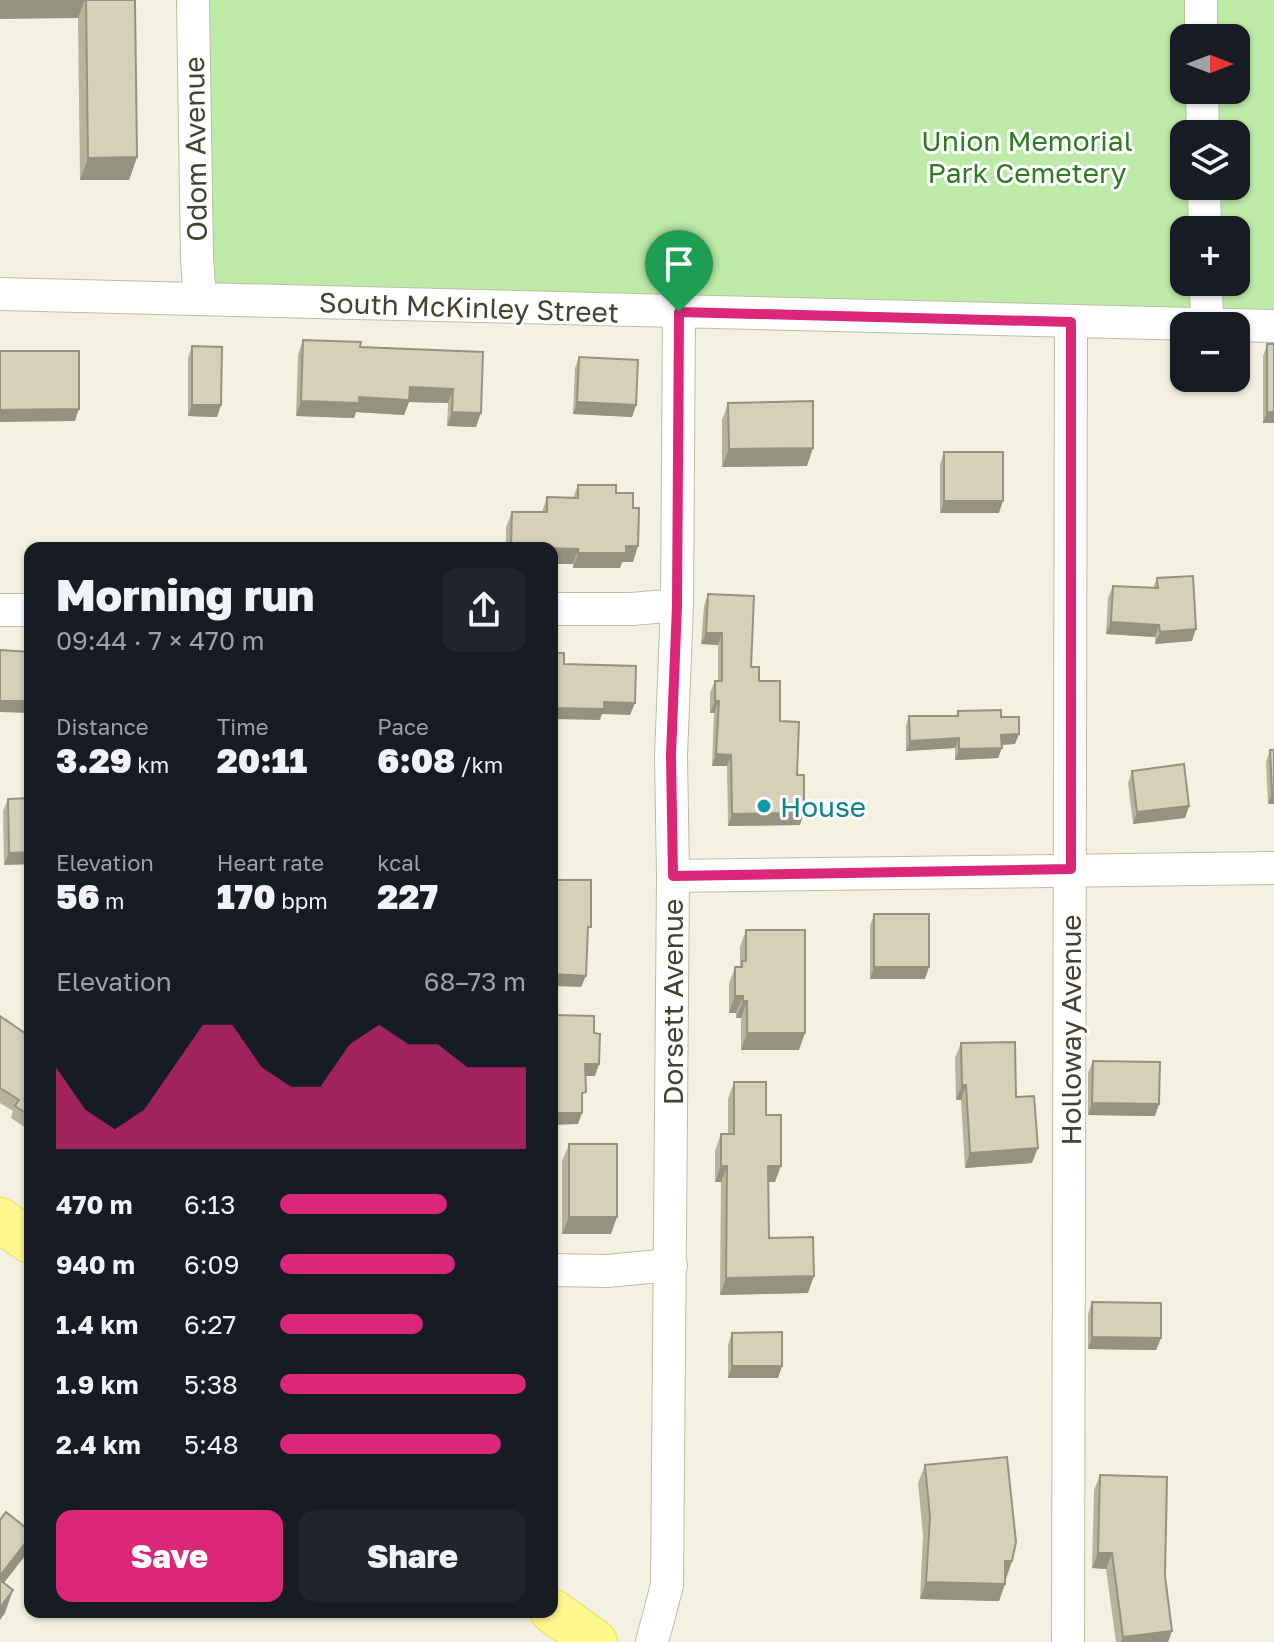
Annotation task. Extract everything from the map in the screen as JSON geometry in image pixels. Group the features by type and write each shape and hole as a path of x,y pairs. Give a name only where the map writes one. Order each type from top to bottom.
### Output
{"main road":[{"path":"0,1220 24,1237"},
{"path":"558,1615 595,1642"}],"street":[{"name":"Odom Avenue","path":"193,0 196,244 200,299"},
{"path":"1201,0 1201,24"},
{"name":"South McKinley Street","path":"0,294 1170,324"},
{"name":"Dorsett Avenue","path":"652,1642 667,1585 673,876 671,755 677,605 679,312"},
{"name":"Holloway Avenue","path":"1068,1642 1071,322"},
{"name":"South McKinley Street","path":"1250,326 1274,326"},
{"path":"558,609 632,609 677,605"},
{"path":"0,610 24,610"},
{"path":"673,876 1274,868"},
{"path":"558,1270 607,1271 671,1265"}],"green space":[{"name":"Union Memorial Park Cemetery","path":"202,0 1191,0 1191,24 1170,24 1170,104 1192,104 1193,120 1170,120 1170,200 1194,200 1194,216 1170,216 1170,296 1195,296 1196,312 1170,312 1170,315 208,291"},
{"path":"1211,0 1274,0 1274,317 1250,317 1250,312 1216,312 1215,296 1250,296 1250,216 1215,216 1214,200 1250,200 1250,120 1213,120 1212,104 1250,104 1250,24 1212,24"}],"building":[{"path":"86,0 135,0 137,157 88,158"},
{"path":"303,340 361,342 360,347 483,352 481,413 452,412 453,389 410,387 409,400 359,397 359,403 301,401"},
{"path":"1267,344 1274,344 1274,412 1267,412"},
{"path":"192,346 222,347 221,405 192,405"},
{"path":"0,351 79,351 79,409 0,410"},
{"path":"579,357 638,360 636,405 577,402"},
{"path":"813,401 813,448 729,449 728,403"},
{"path":"944,452 1003,452 1003,501 944,501"},
{"path":"578,485 616,485 616,493 633,493 633,508 639,508 638,546 626,546 626,553 578,553 578,549 558,548 558,542 511,542 512,512 547,512 547,497 578,498"},
{"path":"1193,576 1196,629 1160,632 1159,625 1111,622 1113,586 1158,588 1157,578"},
{"path":"708,594 754,596 751,667 759,667 759,681 780,681 780,721 799,722 797,775 804,775 804,813 732,814 731,755 716,754 719,701 715,701 715,681 722,681 722,633 706,633"},
{"path":"0,650 24,652 24,701 0,701"},
{"path":"558,653 564,653 564,664 636,666 635,703 604,702 604,709 558,708"},
{"path":"1001,710 1001,717 1019,717 1019,734 1001,735 1002,748 959,749 959,738 910,741 909,716 958,716 958,711"},
{"path":"1270,750 1274,750 1274,793 1272,793"},
{"path":"1184,764 1189,806 1137,812 1132,771"},
{"path":"24,798 24,852 9,853 8,799"},
{"path":"558,880 591,880 591,927 588,927 586,976 558,974"},
{"path":"874,914 929,914 929,967 874,967"},
{"path":"746,930 805,930 805,1033 747,1033 747,1001 743,1001 743,996 735,996 735,967 742,967 742,961 746,961"},
{"path":"558,1015 594,1016 594,1033 600,1034 599,1064 585,1064 586,1092 582,1093 582,1113 558,1113"},
{"path":"0,1016 24,1033 24,1112 15,1106 19,1100 0,1088"},
{"path":"1015,1042 1016,1097 1034,1096 1038,1148 970,1153 966,1085 962,1085 961,1043"},
{"path":"1093,1061 1160,1062 1159,1104 1092,1103"},
{"path":"734,1082 766,1082 766,1115 781,1115 781,1166 768,1166 769,1238 813,1237 814,1276 726,1278 727,1166 721,1166 721,1134 734,1134"},
{"path":"569,1144 617,1144 617,1217 569,1217"},
{"path":"1092,1302 1161,1303 1161,1338 1092,1337"},
{"path":"782,1332 782,1366 732,1366 732,1333"},
{"path":"1007,1457 1016,1542 1012,1561 1005,1561 1005,1584 926,1582 930,1517 925,1465"},
{"path":"1100,1475 1167,1477 1165,1576 1172,1631 1123,1637 1112,1553 1098,1553"},
{"path":"6,1512 24,1526 24,1545 0,1576 0,1520"},
{"path":"0,1580 13,1590 0,1608"}],"place":[{"name":"House","path":"764,806"}],"route":[{"path":"679,312 1071,322 1071,869 673,876 671,755 677,605 679,312"}]}
